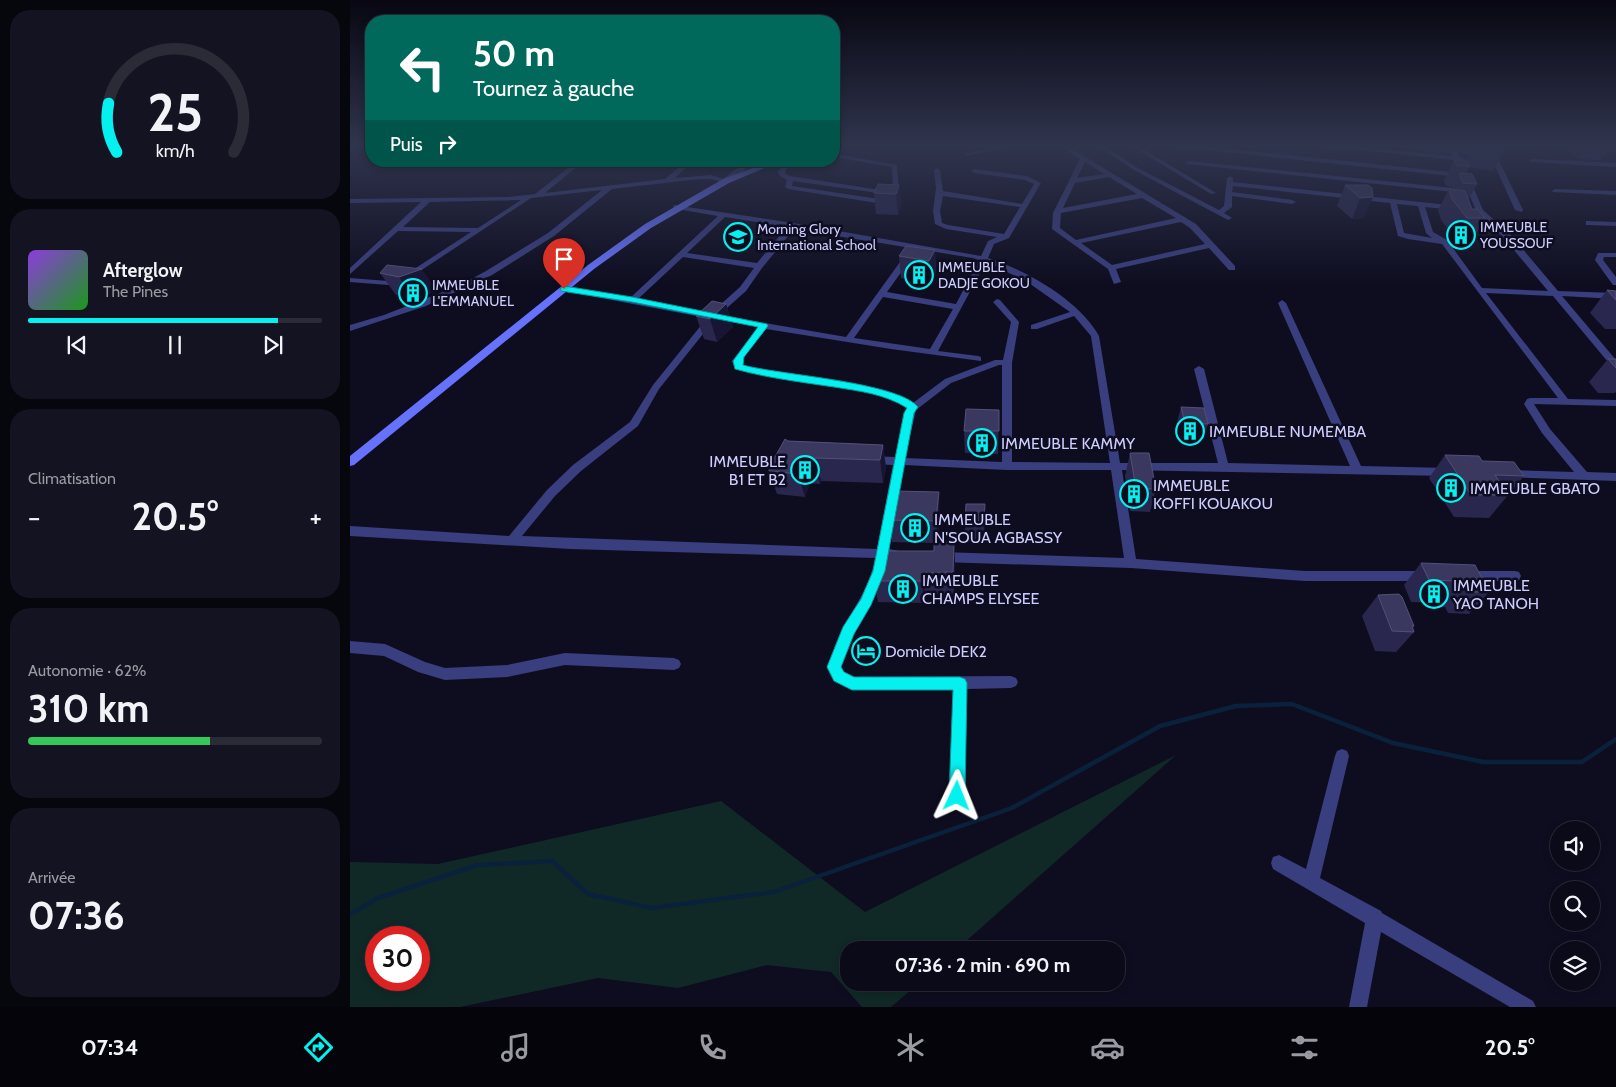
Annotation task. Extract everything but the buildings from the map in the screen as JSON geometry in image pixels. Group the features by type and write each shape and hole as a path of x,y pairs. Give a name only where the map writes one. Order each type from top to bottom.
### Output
{"main road":[{"path":"350,462 617,248 677,206 706,191"}],"street":[{"path":"398,284 540,191"},
{"path":"350,201 506,199 568,191"},
{"path":"350,328 409,310 463,288 498,270 542,242 583,211 605,191"},
{"path":"814,191 893,203 898,201 897,191"},
{"path":"933,352 991,243 1006,236 1033,191"},
{"path":"1069,191 1059,211 1056,229 1111,268 1117,282"},
{"path":"1137,191 1183,220 1232,268"},
{"path":"1177,191 1228,218"},
{"path":"1209,191 1213,193"},
{"path":"1219,213 1228,207 1230,191"},
{"path":"1295,191 1461,209"},
{"path":"1331,191 1332,195"},
{"path":"1461,191 1471,192 1480,211 1507,236 1616,366"},
{"path":"1510,191 1519,210"},
{"path":"1555,191 1616,193"},
{"path":"1006,236 946,227 939,224 936,205 940,193 1024,206"},
{"path":"1230,194 1292,202"},
{"path":"1059,211 1144,195"},
{"path":"350,272 428,200"},
{"path":"1393,202 1400,232 1403,235 1441,241"},
{"path":"1421,205 1430,233 1446,243 1565,401"},
{"path":"677,206 984,259 1020,273 1076,313 1091,327 1096,336 1130,562"},
{"path":"1470,210 1480,211"},
{"path":"632,299 724,215"},
{"path":"1076,242 1183,220"},
{"path":"1589,223 1616,224"},
{"path":"511,541 551,494 577,468 634,424 647,401 714,315 743,289 759,266 793,226"},
{"path":"396,229 459,232 478,230"},
{"path":"1111,268 1210,245"},
{"path":"848,340 917,246"},
{"path":"680,254 759,266"},
{"path":"1616,255 1602,254 1599,260 1616,283"},
{"path":"350,280 463,288"},
{"path":"564,289 632,299 764,326 978,358"},
{"path":"1480,290 1616,296"},
{"path":"881,294 958,307"},
{"path":"997,302 1016,322 1007,363 1007,466"},
{"path":"1282,303 1357,470"},
{"path":"1034,327 1076,313"},
{"path":"764,326 740,356 737,361 738,367 868,389 901,400 913,407"},
{"path":"1007,363 998,362 948,380 913,407 909,413 898,461 884,554 867,601 848,631 834,667 839,676 852,683 1011,682"},
{"path":"1199,368 1224,467"},
{"path":"1584,476 1546,431 1529,404 1534,400 1616,402"},
{"path":"861,460 1007,466 1224,467 1455,472"},
{"path":"1495,474 1616,477"},
{"path":"350,531 511,541 912,555"},
{"path":"930,556 1130,562 1305,576 1435,576"},
{"path":"1453,576 1515,576"},
{"path":"350,647 385,650 424,668 445,674 507,671 565,659 674,664"},
{"path":"957,796 960,683"},
{"path":"1311,882 1342,756"},
{"path":"1279,863 1375,917 1527,1007"},
{"path":"1358,1007 1375,917"}],"green space":[{"path":"1176,755 966,941 840,941 840,982 831,972 767,965 678,988 598,978 460,1007 350,1007 350,862 438,864 721,801 865,912"},
{"path":"848,991 910,991 891,1007 862,1007"}],"waterway":[{"path":"350,914 378,898 478,865 552,861 588,894 652,908 774,892 1012,808 1160,726 1236,706 1292,704 1393,743 1483,762 1582,762 1616,739"}],"place":[{"name":"IMMEUBLE YOUSSOUF","path":"1461,235"},
{"name":"Morning Glory International School","path":"738,237"},
{"name":"IMMEUBLE DADJE GOKOU","path":"919,275"},
{"name":"IMMEUBLE L'EMMANUEL","path":"413,293"},
{"name":"IMMEUBLE NUMEMBA","path":"1190,431"},
{"name":"IMMEUBLE KAMMY","path":"982,443"},
{"name":"IMMEUBLE B1 ET B2","path":"805,470"},
{"name":"IMMEUBLE GBATO","path":"1451,488"},
{"name":"IMMEUBLE KOFFI KOUAKOU","path":"1134,494"},
{"name":"IMMEUBLE N'SOUA AGBASSY","path":"915,528"},
{"name":"IMMEUBLE CHAMPS ELYSEE","path":"903,589"},
{"name":"IMMEUBLE YAO TANOH","path":"1434,594"},
{"name":"Domicile DEK2","path":"866,651"}],"route":[{"path":"564,289 632,299 764,326 740,356 737,361 738,367 868,389 901,400 913,407 909,413 898,461 884,554 879,571 867,601 848,631 834,667 839,676 852,683 960,683 957,796"}]}
